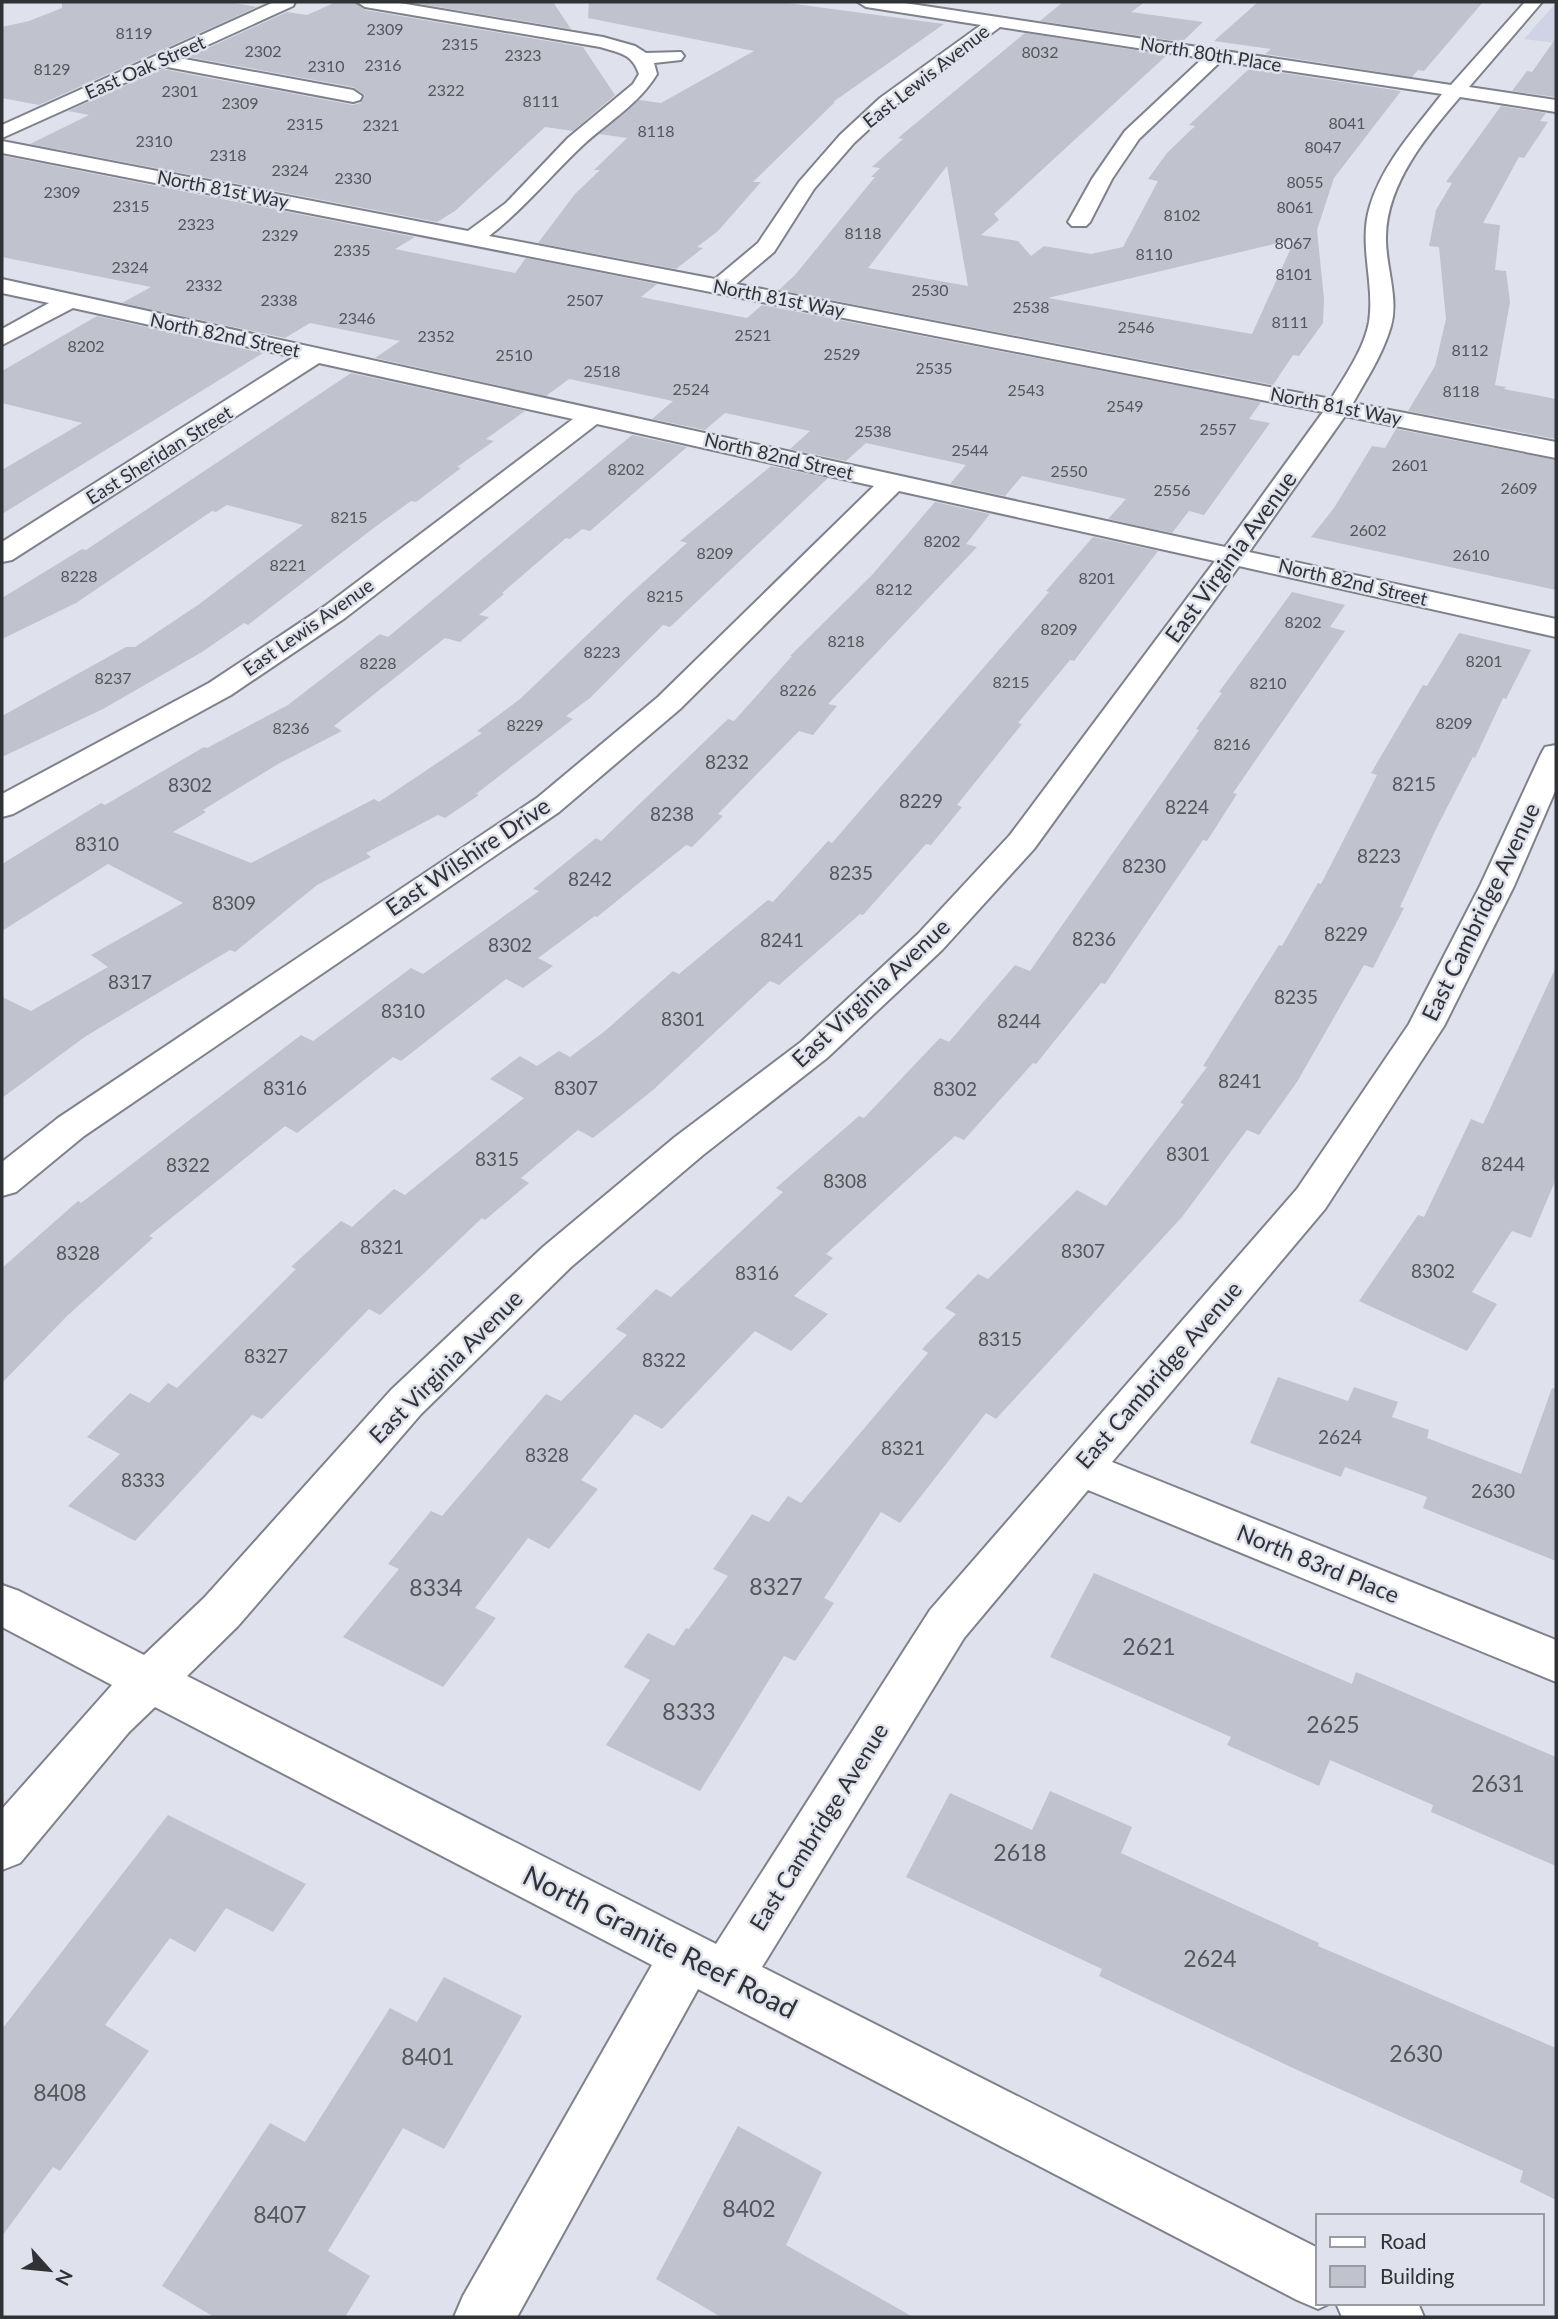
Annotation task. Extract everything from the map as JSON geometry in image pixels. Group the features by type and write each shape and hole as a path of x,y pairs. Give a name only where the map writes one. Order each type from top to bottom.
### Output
{"street":[{"name":"East Oak Street","path":"2,132 287,2"},
{"path":"365,2 603,42 628,50 643,59 675,56"},
{"name":"North 80th Place","path":"866,2 1556,106"},
{"name":"East Virginia Avenue","path":"2,1846 75,1758 147,1680 221,1612 405,1402 557,1256 689,1146 814,1050 930,942 1022,842 1234,555 1339,407 1368,355 1380,324 1381,292 1375,236 1380,207 1391,178 1407,152 1455,92 1534,2"},
{"name":"East Lewis Avenue","path":"719,287 766,247 806,186 847,139 887,102 996,22"},
{"path":"1079,222 1102,179 1132,135 1217,55"},
{"path":"474,237 513,207 576,142 640,87 648,74 643,59"},
{"path":"160,60 353,96"},
{"path":"2,113 29,119"},
{"name":"North 81st Way","path":"2,147 1556,450"},
{"name":"North 82nd Street","path":"2,286 1556,628"},
{"path":"2,338 70,301"},
{"name":"East Sheridan Street","path":"2,554 316,355"},
{"name":"East Lewis Avenue","path":"2,807 220,689 335,612 594,415"},
{"name":"East Wilshire Drive","path":"2,1182 83,1119 548,805 669,703 894,482"},
{"name":"East Cambridge Avenue","path":"484,2317 706,1966 826,1813 947,1624 1319,1187 1426,1026 1497,886 1556,754"},
{"name":"North 83rd Place","path":"1079,1467 1556,1661"},
{"name":"North Granite Reef Road","path":"2,1605 1316,2278"},
{"path":"1370,2305 1394,2317"}],"shaded area":[{"path":"1554,5 1556,43 1524,39"}],"building":[{"path":"62,2 228,2 257,7 39,105 2,98 2,27 29,21 62,8"},
{"path":"336,2 355,2 365,10 583,47 615,95 573,131 545,127 455,211 437,222 30,144 89,115 68,111 162,69 353,105 361,103 365,95 353,87 188,57 287,12 307,15"},
{"path":"408,2 553,2 571,29"},
{"path":"589,2 780,2 944,24 833,102 753,182 761,182 718,231 697,247 703,248 676,269 538,243 575,194 600,170 594,170 627,138 599,134 639,100 661,103 754,51 588,18"},
{"path":"1063,2 1145,2 1131,12 1203,22 1182,42 1040,21"},
{"path":"1258,2 1483,2 1424,71 1418,70 1412,77 1265,54 1271,49 1214,41"},
{"path":"1025,33 1167,55 994,214 999,220 981,235 1018,241 1031,256 1044,246 1091,254 1123,247 1158,181 1148,179 1167,153 1195,126 1189,125 1250,68 1401,91 1334,178 1317,230 1324,299 1323,323 1299,356 1293,355 1273,385 779,290 795,275 875,177 871,177 880,168 872,167 903,139 898,138","holes":["947,166 968,286 868,268","1295,239 1252,334 1048,298"]},
{"path":"1556,38 1556,97 1512,91 1527,71 1532,72"},
{"path":"1501,106 1546,113 1540,121 1548,122 1524,158 1519,157 1483,223 1500,225 1495,270 1506,271 1510,302 1495,385 1556,399 1556,439 1408,411 1435,366 1446,319 1439,247 1429,246 1436,210 1452,183 1446,182"},
{"path":"4,156 415,237 395,249 515,273 526,258 657,284 641,297 747,318 762,305 1261,402 1249,419 1270,423 1204,515 1189,511 1172,533 1108,519 1126,499 1022,476 1005,496 950,484 966,465 866,443 846,461 790,449 810,431 725,413 705,430 652,419 673,401 569,379 546,396 375,358 400,341 310,323 285,338 122,303 151,287 2,257"},
{"path":"97,316 263,353 2,514 2,470 82,423 2,403 2,371"},
{"path":"351,373 525,411 486,439 494,441 457,467 461,468 416,502 411,501 371,530 248,625 244,623 202,652 103,709 2,757 2,716 126,647 135,647 198,605 303,525 227,505 216,512 212,511 76,603 2,639 2,598 82,549 86,550"},
{"path":"1396,429 1556,460 1556,590 1311,537 1334,508 1372,446 1385,448"},
{"path":"632,435 687,447 590,531 582,529 570,539 566,538 479,615 489,617 460,642 445,638 334,726 342,731 278,764 203,810 206,812 173,832 251,863 374,799 379,802 482,733 477,731 520,699 687,543 680,541 771,466 828,478 670,627 663,625 590,698 566,716 573,719 476,794 479,795 445,818 438,815 366,853 371,857 317,885 235,952 230,950 86,1036 2,1098 2,997 31,1011 108,967 91,955 183,903 108,864 2,931 2,864 101,803 105,805 204,747 207,748 288,705 380,634 388,637"},
{"path":"935,502 990,514 966,544 977,547 828,704 837,706 813,735 799,731 718,814 723,816 692,847 686,845 597,917 538,958 553,966 523,988 506,979 401,1061 393,1057 297,1133 285,1126 149,1236 153,1238 67,1316 2,1383 2,1268 78,1201 81,1203 301,1035 313,1041 411,968 423,974 539,891 533,889 596,838 601,841 728,719 734,721 790,656 872,575"},
{"path":"1093,537 1158,551 1074,661 1070,660 1018,723 1022,724 957,805 962,807 931,845 926,844 863,915 860,914 779,985 770,981 653,1090 593,1138 578,1130 521,1178 529,1183 485,1220 482,1218 380,1315 369,1309 262,1419 252,1415 135,1541 68,1506 120,1454 87,1437 130,1393 149,1403 168,1383 177,1388 296,1269 291,1267 341,1221 352,1227 394,1189 405,1195 524,1098 490,1079 520,1056 537,1066 559,1051 570,1057 605,1031 673,971 679,974 768,900 773,902 828,841 832,843 1049,592 1046,591"},
{"path":"1292,592 1345,605 1330,627 1345,631 1233,793 1237,794 1207,841 1203,840 1105,984 1101,983 1036,1064 1033,1063 964,1140 955,1136 826,1254 833,1258 794,1296 828,1314 791,1351 755,1331 662,1429 635,1414 581,1480 598,1489 549,1549 528,1538 475,1608 496,1618 443,1687 343,1637 399,1569 388,1564 431,1511 442,1516 546,1394 561,1401 627,1335 616,1329 656,1289 671,1297 783,1192 776,1188 859,1116 864,1118 940,1038 949,1042 1015,965 1030,971 1199,730 1196,729 1222,693 1219,692"},
{"path":"1459,633 1531,650 1506,699 1503,698 1475,758 1473,757 1436,829 1400,907 1404,908 1373,968 1364,965 1297,1082 1259,1135 1247,1130 1182,1217 996,1419 986,1413 900,1523 881,1512 824,1598 834,1603 795,1661 784,1656 700,1791 606,1745 650,1680 624,1667 648,1633 674,1646 686,1628 689,1629 728,1576 713,1569 752,1514 769,1522 788,1496 801,1503 928,1353 922,1349 956,1314 945,1308 978,1274 988,1279 1077,1190 1106,1206 1184,1104 1180,1103 1207,1067 1203,1066 1279,945 1282,946 1318,883 1321,884 1377,775 1371,773 1423,685 1427,686"},
{"path":"1556,967 1556,1179 1531,1238 1512,1231 1472,1292 1497,1304 1467,1351 1359,1301 1418,1215 1424,1217 1471,1119 1483,1124"},
{"path":"1278,1377 1348,1401 1354,1387 1398,1402 1392,1417 1429,1430 1427,1438 1521,1474 1552,1388 1556,1389 1556,1561 1423,1508 1427,1497 1345,1467 1341,1477 1250,1443"},
{"path":"1094,1573 1352,1684 1356,1672 1556,1757 1556,1866 1431,1812 1433,1805 1330,1760 1319,1786 1227,1745 1231,1737 1050,1657"},
{"path":"1050,1791 1132,1827 1121,1853 1319,1943 1318,1946 1556,2048 1556,2200 1520,2182 1523,2171 1295,2069 1099,1976 1102,1969 906,1877 950,1793 1032,1830"},
{"path":"168,1815 306,1884 273,1932 226,1908 195,1952 170,1938 105,2025 149,2051 60,2171 53,2167 2,2236 2,2029"},
{"path":"444,1977 522,2016 444,2149 403,2128 328,2251 370,2276 345,2317 214,2317 162,2286 270,2123 305,2142 390,2008 417,2022"},
{"path":"738,2126 822,2172 786,2245 913,2317 721,2317 656,2279"}]}
